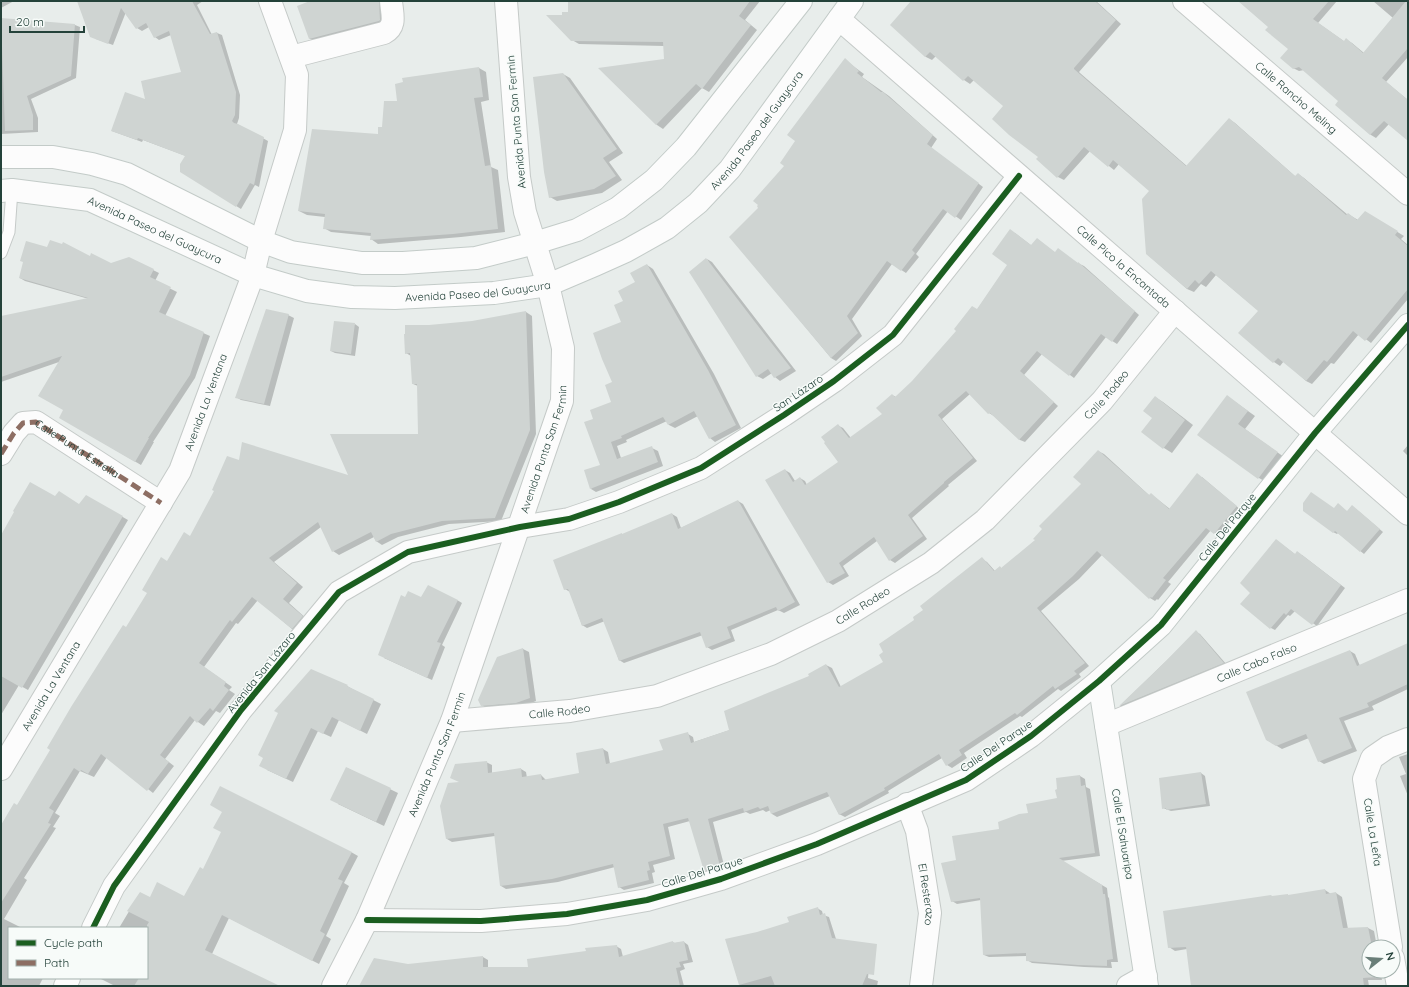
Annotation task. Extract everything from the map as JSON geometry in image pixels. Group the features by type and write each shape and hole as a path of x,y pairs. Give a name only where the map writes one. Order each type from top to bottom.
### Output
{"street":[{"name":"Avenida La Ventana","path":"1,769 180,471 253,275 261,241 295,130 297,75 270,1"},
{"path":"291,57 384,33 389,30 393,21 391,1"},
{"name":"Avenida Punta San Fermin","path":"333,986 367,920 452,721 520,527 562,401 563,348 548,285 525,212 519,177 506,1"},
{"path":"1,157 53,157 92,164 127,174 261,241 291,252 362,263 403,264 476,258 535,243 577,230 618,208 654,180 686,147 801,1"},
{"name":"Avenida Paseo del Guaycura","path":"7,191 90,200 253,275 307,291 381,298 494,293 548,285 626,251 667,228 698,203 730,169 852,1"},
{"name":"Calle Rancho Meling","path":"1184,1 1408,194"},
{"name":"Calle Pico la Encantada","path":"839,19 1408,514"},
{"name":"San Lázaro","path":"520,527 576,516 620,502 701,468 834,381 893,335 1019,176"},
{"name":"Calle Rodeo","path":"452,721 570,711 657,696 771,654 838,621 931,563 985,520 1102,400 1175,311"},
{"name":"Calle Del Parque","path":"367,920 481,921 567,914 647,900 721,879 817,844 907,804 966,780 1031,736 1099,681 1161,625 1315,433 1408,325"},
{"name":"Calle Punta Estrella","path":"1,454 14,433 23,423 36,422 161,503"},
{"name":"Avenida San Lázaro","path":"94,927 114,886 241,710 339,592 408,552 520,527"},
{"name":"Calle Cabo Falso","path":"1106,725 1408,600"},
{"name":"Calle El Sahuaripa","path":"1099,681 1140,983"},
{"name":"Calle La Leña","path":"1390,939 1364,779 1372,758 1388,748 1408,739"},
{"name":"El Resterazo","path":"907,804 917,831 930,913 921,986"}],"lane":[{"path":"1,253 8,232 7,191"}],"building":[{"path":"77,1 192,1 210,34 217,32 236,92 235,115 232,121 264,137 254,185 250,183 236,207 180,172 180,164 185,156 138,138 137,140 111,131 125,92 145,99 141,81 181,72 169,31 154,38 146,23 136,29 121,8 108,44 90,37"},
{"path":"310,1 379,1 380,20 309,39 297,6"},
{"path":"568,1 750,1 739,16 751,25 702,89 696,84 656,125 598,68 664,59 663,42 571,41 546,15 562,15 562,12 568,12"},
{"path":"911,1 1095,1 1116,20 1074,69 1186,166 1229,118 1295,176 1298,173 1346,215 1348,213 1357,220 1365,211 1398,231 1395,235 1408,246 1408,289 1365,341 1353,331 1327,362 1324,360 1306,381 1278,358 1273,363 1238,333 1258,311 1211,271 1199,284 1195,280 1187,289 1146,254 1142,199 1149,191 1113,160 1108,167 1084,147 1057,178 1036,159 1038,157 1009,135 992,119 1003,106 968,76 963,81 930,52 925,57 890,25"},
{"path":"1238,1 1329,1 1313,19 1344,41 1346,38 1363,53 1406,1 1408,1 1408,48 1382,78 1408,100 1408,141 1384,121 1370,135 1335,105 1338,101 1299,67 1293,69 1280,58 1288,49 1265,30 1268,27"},
{"path":"1,18 75,24 71,76 27,96 33,115 33,130 5,131"},
{"path":"845,58 859,71 857,73 883,92 933,135 927,144 979,183 955,218 943,209 912,250 915,253 901,271 887,261 847,316 858,333 831,358 729,237 758,208 758,205 753,201 784,166 780,163 795,141 787,135"},
{"path":"479,67 483,97 474,98 485,166 491,165 498,229 370,240 371,233 323,229 325,214 298,211 312,129 378,134 378,127 382,127 384,101 397,101 395,84 403,82 402,78"},
{"path":"563,73 617,149 603,158 616,176 594,189 549,198 544,172 533,77"},
{"path":"1010,229 1031,245 1037,238 1055,252 1058,248 1078,262 1135,311 1112,342 1101,334 1069,376 1037,351 1020,371 1054,402 1019,440 990,413 988,414 966,391 938,415 973,458 908,515 923,536 889,561 874,537 839,563 845,573 827,583 765,480 785,469 793,482 800,477 805,485 838,462 821,437 838,424 849,438 882,414 876,408 892,394 895,397 912,381 956,331 954,329 972,306 977,309 1007,265 992,254"},
{"path":"50,240 62,244 63,242 90,256 91,253 111,263 129,257 154,269 150,277 171,287 159,312 204,332 190,375 148,438 135,462 59,418 63,410 38,396 62,356 1,377 1,316 88,298 19,278 23,262 20,261 26,241 47,247"},
{"path":"706,258 791,368 774,378 768,369 756,377 689,272"},
{"path":"647,264 708,370 736,425 709,439 694,411 668,425 663,417 611,442 617,459 652,446 658,462 590,489 584,470 600,465 584,422 593,419 590,410 611,402 605,385 612,382 593,333 621,322 614,305 623,301 618,291 635,282 630,273"},
{"path":"266,309 289,314 264,404 235,398"},
{"path":"526,311 530,430 495,518 442,521 391,534 376,542 371,532 332,552 318,522 269,558 297,583 283,599 303,616 292,629 252,597 232,622 230,620 199,663 226,682 224,686 229,690 213,711 210,708 197,723 190,716 160,755 169,762 147,791 101,754 88,774 81,770 80,772 74,768 49,808 54,811 48,823 51,824 1,903 1,825 14,803 17,805 50,750 47,748 71,707 123,625 126,627 147,593 142,590 161,557 167,561 184,532 190,536 214,491 212,490 227,456 239,460 242,442 348,475 330,434 418,434 417,384 412,384 410,353 405,354 405,325 429,325 472,321"},
{"path":"334,321 355,323 351,354 330,351"},
{"path":"1227,395 1248,411 1238,424 1278,452 1258,479 1197,435"},
{"path":"1155,396 1185,420 1163,449 1141,432 1152,418 1143,411"},
{"path":"1098,450 1149,495 1151,493 1169,509 1197,473 1237,506 1214,534 1206,528 1163,578 1166,580 1152,598 1151,597 1149,599 1097,551 1073,576 1037,608 1085,663 1074,671 1077,674 1055,689 1053,686 1017,715 1015,713 959,750 962,755 946,766 939,754 884,788 885,790 839,815 827,792 771,814 768,806 760,809 758,807 744,812 743,808 708,819 720,866 704,871 688,818 663,824 670,856 648,862 650,870 647,871 649,880 618,888 613,864 552,879 500,886 494,833 446,839 440,806 448,783 459,782 450,778 455,764 487,761 488,773 521,768 522,777 541,774 542,780 579,773 576,753 603,748 606,764 663,750 659,740 688,732 691,743 729,730 724,711 809,676 808,674 826,664 839,687 883,662 879,655 883,652 879,644 914,620 913,617 923,610 920,606 982,557 994,571 1000,566 1001,568 1035,540 1033,539 1042,529 1039,526 1081,484 1073,477"},
{"path":"30,482 55,496 59,491 79,504 86,495 123,516 22,688 1,676 1,535"},
{"path":"1311,492 1334,508 1338,503 1347,511 1352,505 1380,529 1360,552 1335,531 1333,533 1303,511 1303,503"},
{"path":"738,500 795,602 778,611 776,607 727,627 731,638 706,648 700,632 619,661 602,618 582,626 568,589 564,590 553,560 672,513 678,529"},
{"path":"1276,539 1295,554 1297,551 1341,585 1312,625 1291,609 1286,615 1284,613 1270,629 1240,604 1250,593 1240,583"},
{"path":"428,585 458,600 437,642 441,643 427,678 378,655 401,595 405,597 408,591 421,597"},
{"path":"1196,630 1224,663 1119,706 1166,661"},
{"path":"1408,643 1408,684 1367,703 1369,707 1339,718 1352,748 1318,762 1306,734 1276,746 1266,740 1246,692 1350,650 1357,666"},
{"path":"523,648 530,698 516,703 481,706 478,700 497,657"},
{"path":"311,669 348,685 347,686 374,699 360,731 332,717 323,734 311,728 286,779 259,766 263,758 258,755 278,713 274,711"},
{"path":"346,767 391,788 376,822 330,800"},
{"path":"1201,772 1206,804 1166,810 1166,808 1162,809 1159,778"},
{"path":"1080,775 1081,786 1085,785 1095,853 1059,858 1102,885 1103,894 1105,894 1113,959 1107,960 1107,966 1026,961 1026,953 983,955 980,898 951,902 941,863 956,860 952,836 999,829 998,822 1019,814 1028,813 1026,804 1057,798 1055,790 1057,789 1056,778"},
{"path":"220,786 352,852 338,879 343,881 320,931 325,934 312,961 222,915 205,950 280,986 134,986 138,979 148,979 147,925 149,922 127,911 140,892 150,897 157,882 184,896 200,867 203,869 221,832 213,828 222,812 210,805"},
{"path":"1325,889 1326,894 1336,892 1343,928 1368,927 1370,939 1361,939 1361,979 1363,979 1364,986 1191,986 1186,947 1168,948 1163,911 1271,895 1288,895"},
{"path":"818,907 820,915 825,913 832,938 877,944 874,975 867,974 862,986 775,986 771,976 739,985 725,939 757,932 789,922 787,917"},
{"path":"673,941 673,943 684,941 688,960 679,962 681,967 676,968 680,986 359,986 374,958 408,964 483,956 483,967 528,967 527,959 586,951 585,948 617,945 619,957"}],"marked path":[{"path":"1,454 14,433 23,423 36,422 161,503"}],"cycle path":[{"path":"94,927 114,886 241,710 339,592 408,552 520,527 569,519 619,502 701,468 834,381 893,335 1019,176"},
{"path":"367,920 481,921 567,914 647,900 721,879 817,844 966,780 1031,736 1099,681 1161,625 1315,433 1408,325"}]}
